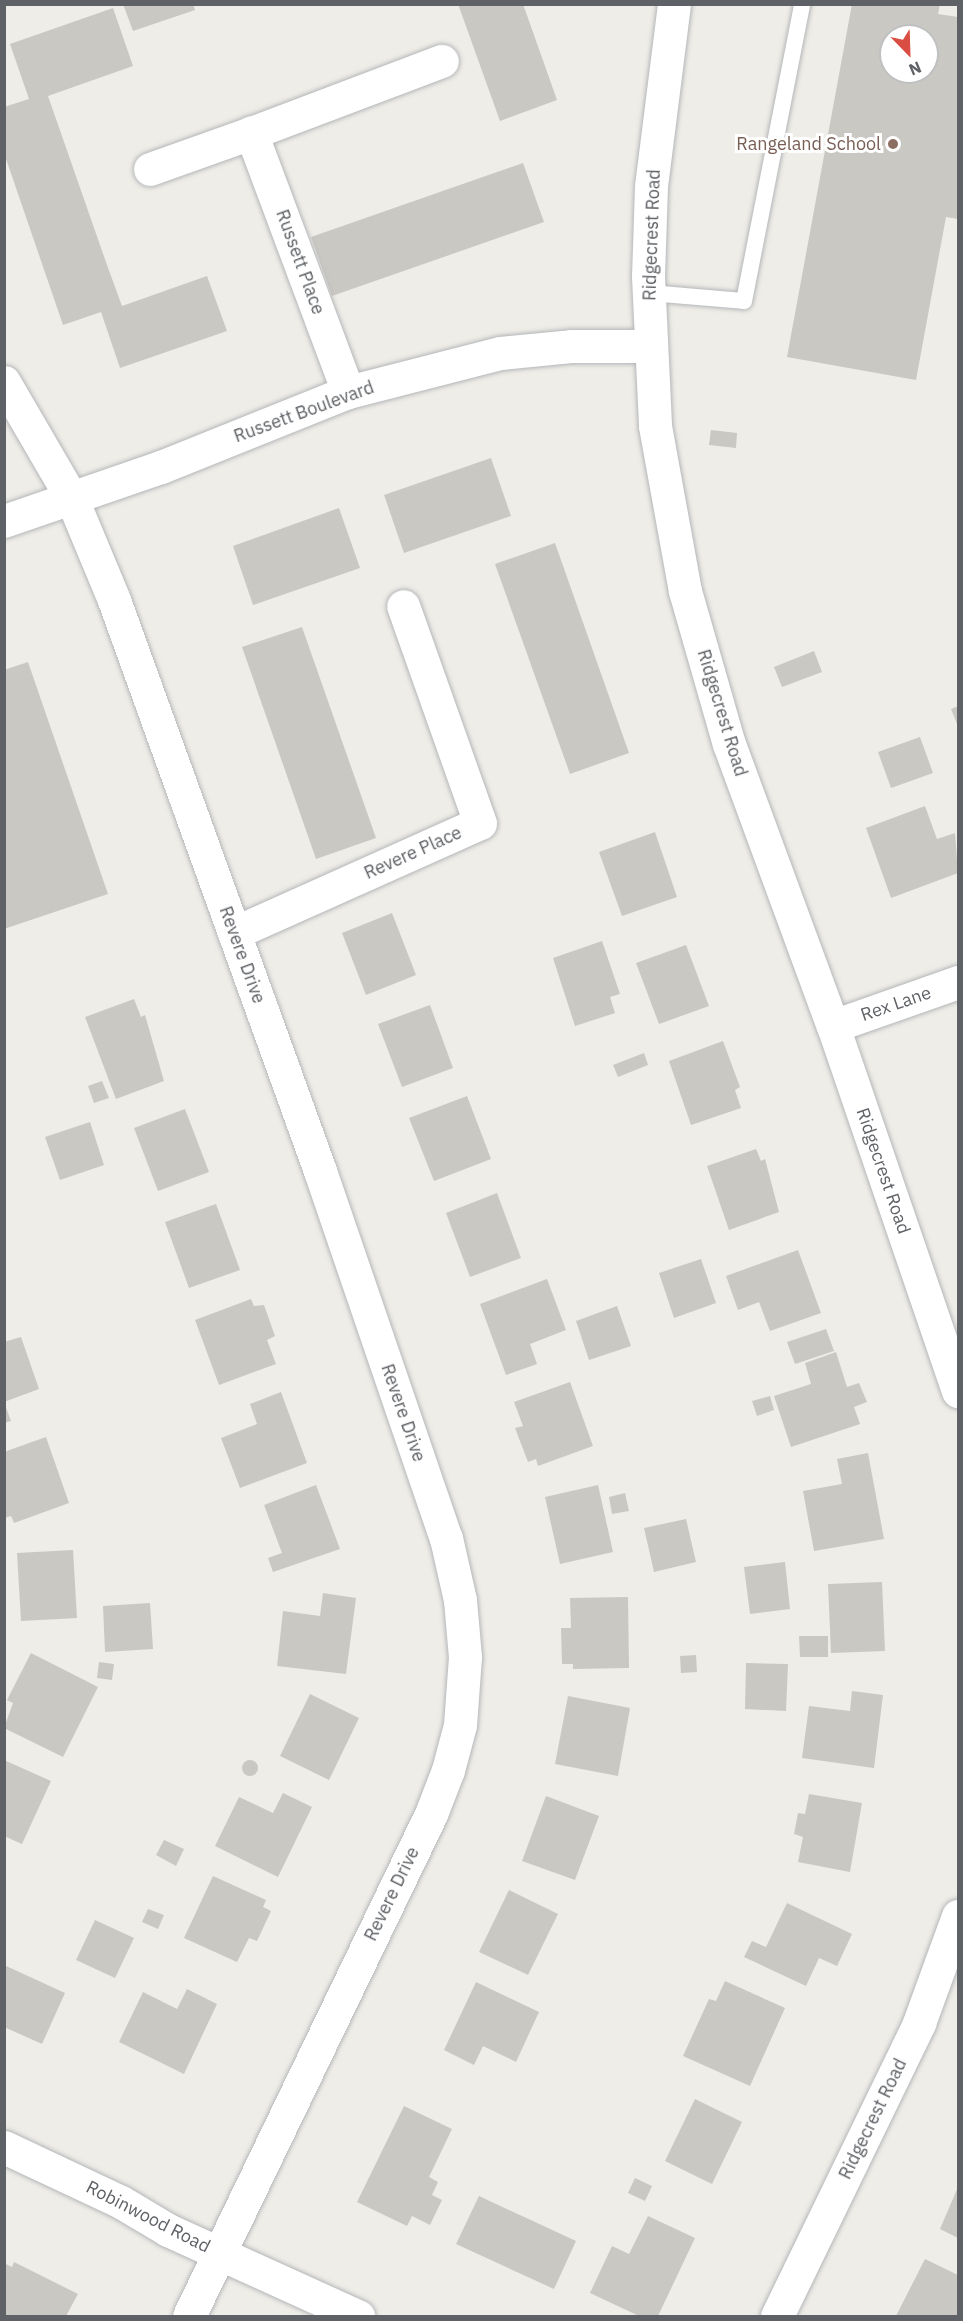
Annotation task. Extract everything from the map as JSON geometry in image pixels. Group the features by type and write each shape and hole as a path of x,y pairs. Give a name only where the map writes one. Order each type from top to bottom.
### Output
{"street":[{"name":"Ridgecrest Road","path":"674,4 651,186 649,293 655,426 685,591 729,744 833,1026 958,1391"},
{"path":"150,169 441,61"},
{"name":"Russett Place","path":"251,133 348,392"},
{"name":"Russett Boulevard","path":"4,521 72,499 348,392 500,353 571,346 650,346"},
{"name":"Revere Drive","path":"4,382 72,499 114,600 234,933 446,1538 460,1600 465,1657 460,1725 431,1814 222,2253 189,2316"},
{"name":"Revere Place","path":"234,933 480,823 403,606"},
{"name":"Rex Lane","path":"833,1026 958,982"},
{"name":"Ridgecrest Road","path":"777,2316 919,2023 958,1916"},
{"name":"Robinwood Road","path":"4,2147 121,2202 168,2230 358,2316"}],"lane":[{"path":"649,293 744,302 802,4"}],"building":[{"path":"123,4 193,4 195,10 133,31"},
{"path":"458,4 523,4 557,100 500,121"},
{"name":"Rangeland School","path":"852,4 940,4 938,14 958,17 958,219 946,217 916,380 787,357"},
{"path":"113,8 133,66 48,96 107,265 122,306 207,276 227,331 120,368 101,312 63,325 4,153 4,107 29,99 10,44"},
{"path":"523,163 544,222 332,296 311,237"},
{"path":"711,430 737,433 736,448 709,445"},
{"path":"491,458 511,516 404,553 384,495"},
{"path":"339,508 360,568 253,605 233,546"},
{"path":"555,543 629,753 570,774 495,564"},
{"path":"302,627 376,838 316,859 242,647"},
{"path":"814,651 822,672 782,687 774,667"},
{"path":"28,662 108,894 4,929 4,670"},
{"path":"958,706 958,723 957,724 951,709"},
{"path":"920,737 933,773 891,788 878,752"},
{"path":"925,806 937,839 955,833 958,873 891,898 866,828"},
{"path":"655,832 677,897 622,916 599,852"},
{"path":"392,913 416,975 366,995 342,933"},
{"path":"602,941 620,994 610,997 615,1013 575,1026 553,958"},
{"path":"686,945 709,1006 659,1024 636,963"},
{"path":"134,999 141,1017 145,1015 164,1081 116,1099 85,1017"},
{"path":"430,1005 453,1068 402,1087 378,1024"},
{"path":"723,1041 740,1087 735,1090 741,1108 691,1125 669,1061"},
{"path":"644,1053 648,1065 618,1077 613,1065"},
{"path":"102,1081 109,1098 94,1103 88,1086"},
{"path":"467,1096 491,1159 434,1181 409,1118"},
{"path":"185,1109 209,1172 158,1191 134,1128"},
{"path":"90,1122 104,1165 60,1180 45,1137"},
{"path":"756,1149 761,1161 765,1159 779,1212 729,1230 707,1166"},
{"path":"497,1193 521,1258 470,1277 446,1213"},
{"path":"216,1204 240,1270 189,1288 165,1222"},
{"path":"798,1250 821,1313 770,1331 759,1302 738,1310 726,1276"},
{"path":"701,1259 716,1303 674,1318 659,1273"},
{"path":"547,1279 566,1330 530,1344 537,1364 506,1375 480,1304"},
{"path":"251,1299 254,1306 264,1305 275,1336 267,1340 276,1364 219,1385 195,1320"},
{"path":"617,1306 631,1346 589,1360 576,1321"},
{"path":"826,1329 834,1351 795,1364 787,1342"},
{"path":"21,1337 39,1389 4,1402 4,1342"},
{"path":"836,1352 847,1387 859,1383 867,1402 854,1407 860,1424 791,1447 774,1396 811,1384 805,1363"},
{"path":"570,1382 593,1446 538,1466 536,1459 528,1462 515,1428 523,1426 514,1402"},
{"path":"281,1392 307,1463 240,1488 221,1438 257,1424 250,1404"},
{"path":"770,1396 774,1410 757,1416 752,1401"},
{"path":"4,1402 11,1421 4,1423"},
{"path":"46,1437 69,1503 14,1523 11,1516 4,1518 4,1452"},
{"path":"868,1453 884,1539 814,1551 803,1491 842,1484 837,1459"},
{"path":"316,1485 340,1549 273,1572 268,1558 282,1553 264,1505"},
{"path":"598,1485 613,1552 560,1564 545,1497"},
{"path":"625,1493 629,1511 612,1514 609,1497"},
{"path":"686,1519 696,1562 654,1572 644,1528"},
{"path":"73,1550 77,1618 21,1621 17,1553"},
{"path":"785,1562 790,1609 750,1614 744,1567"},
{"path":"882,1582 885,1651 831,1653 828,1584"},
{"path":"323,1593 356,1598 346,1674 277,1666 283,1611 320,1616"},
{"path":"628,1597 629,1668 573,1669 573,1664 562,1664 561,1628 571,1628 570,1598"},
{"path":"150,1603 153,1649 105,1652 103,1606"},
{"path":"799,1636 828,1636 828,1657 800,1657"},
{"path":"31,1653 98,1687 63,1757 4,1728 13,1703 7,1700"},
{"path":"696,1655 697,1672 681,1673 680,1656"},
{"path":"99,1662 114,1664 112,1680 97,1678"},
{"path":"746,1663 788,1664 786,1711 745,1709"},
{"path":"852,1691 883,1695 874,1768 802,1758 809,1706 850,1711"},
{"path":"310,1694 359,1718 329,1780 280,1756"},
{"path":"568,1696 630,1708 618,1776 555,1764"},
{"path":"4,1760 51,1781 22,1844 4,1836"},
{"path":"247,1760 253,1760 258,1768 256,1774 247,1776 242,1771 242,1765"},
{"path":"283,1793 312,1807 278,1877 215,1846 239,1797 273,1813"},
{"path":"809,1794 862,1803 850,1872 798,1862 803,1837 794,1834 798,1813 805,1814"},
{"path":"546,1796 599,1816 575,1880 522,1861"},
{"path":"164,1840 184,1849 176,1866 156,1855"},
{"path":"213,1876 266,1900 263,1907 271,1911 257,1941 249,1938 237,1962 184,1938"},
{"path":"509,1890 558,1914 528,1975 479,1952"},
{"path":"787,1903 852,1934 837,1966 819,1958 806,1986 744,1957 752,1941 766,1947"},
{"path":"148,1909 164,1915 158,1929 142,1922"},
{"path":"95,1920 134,1938 115,1978 76,1960"},
{"path":"4,1965 65,1993 42,2044 4,2027"},
{"path":"725,1981 785,2008 750,2086 683,2056 709,1999 716,2001"},
{"path":"476,1982 539,2012 516,2062 483,2046 474,2065 444,2050"},
{"path":"187,1989 217,2004 184,2074 119,2042 143,1992 177,2009"},
{"path":"695,2099 742,2122 712,2184 665,2161"},
{"path":"404,2106 452,2129 429,2177 438,2182 432,2195 442,2200 430,2225 412,2216 407,2226 357,2202"},
{"path":"635,2178 652,2186 645,2201 628,2193"},
{"path":"958,2187 958,2238 940,2229"},
{"path":"479,2196 576,2241 554,2289 456,2244"},
{"path":"648,2216 695,2238 658,2316 639,2316 590,2293 612,2246 629,2254"},
{"path":"925,2259 958,2275 958,2316 896,2316"},
{"path":"14,2262 78,2294 66,2316 4,2316 4,2263 12,2267"}],"place":[{"name":"Rangeland School","path":"893,144"}]}
